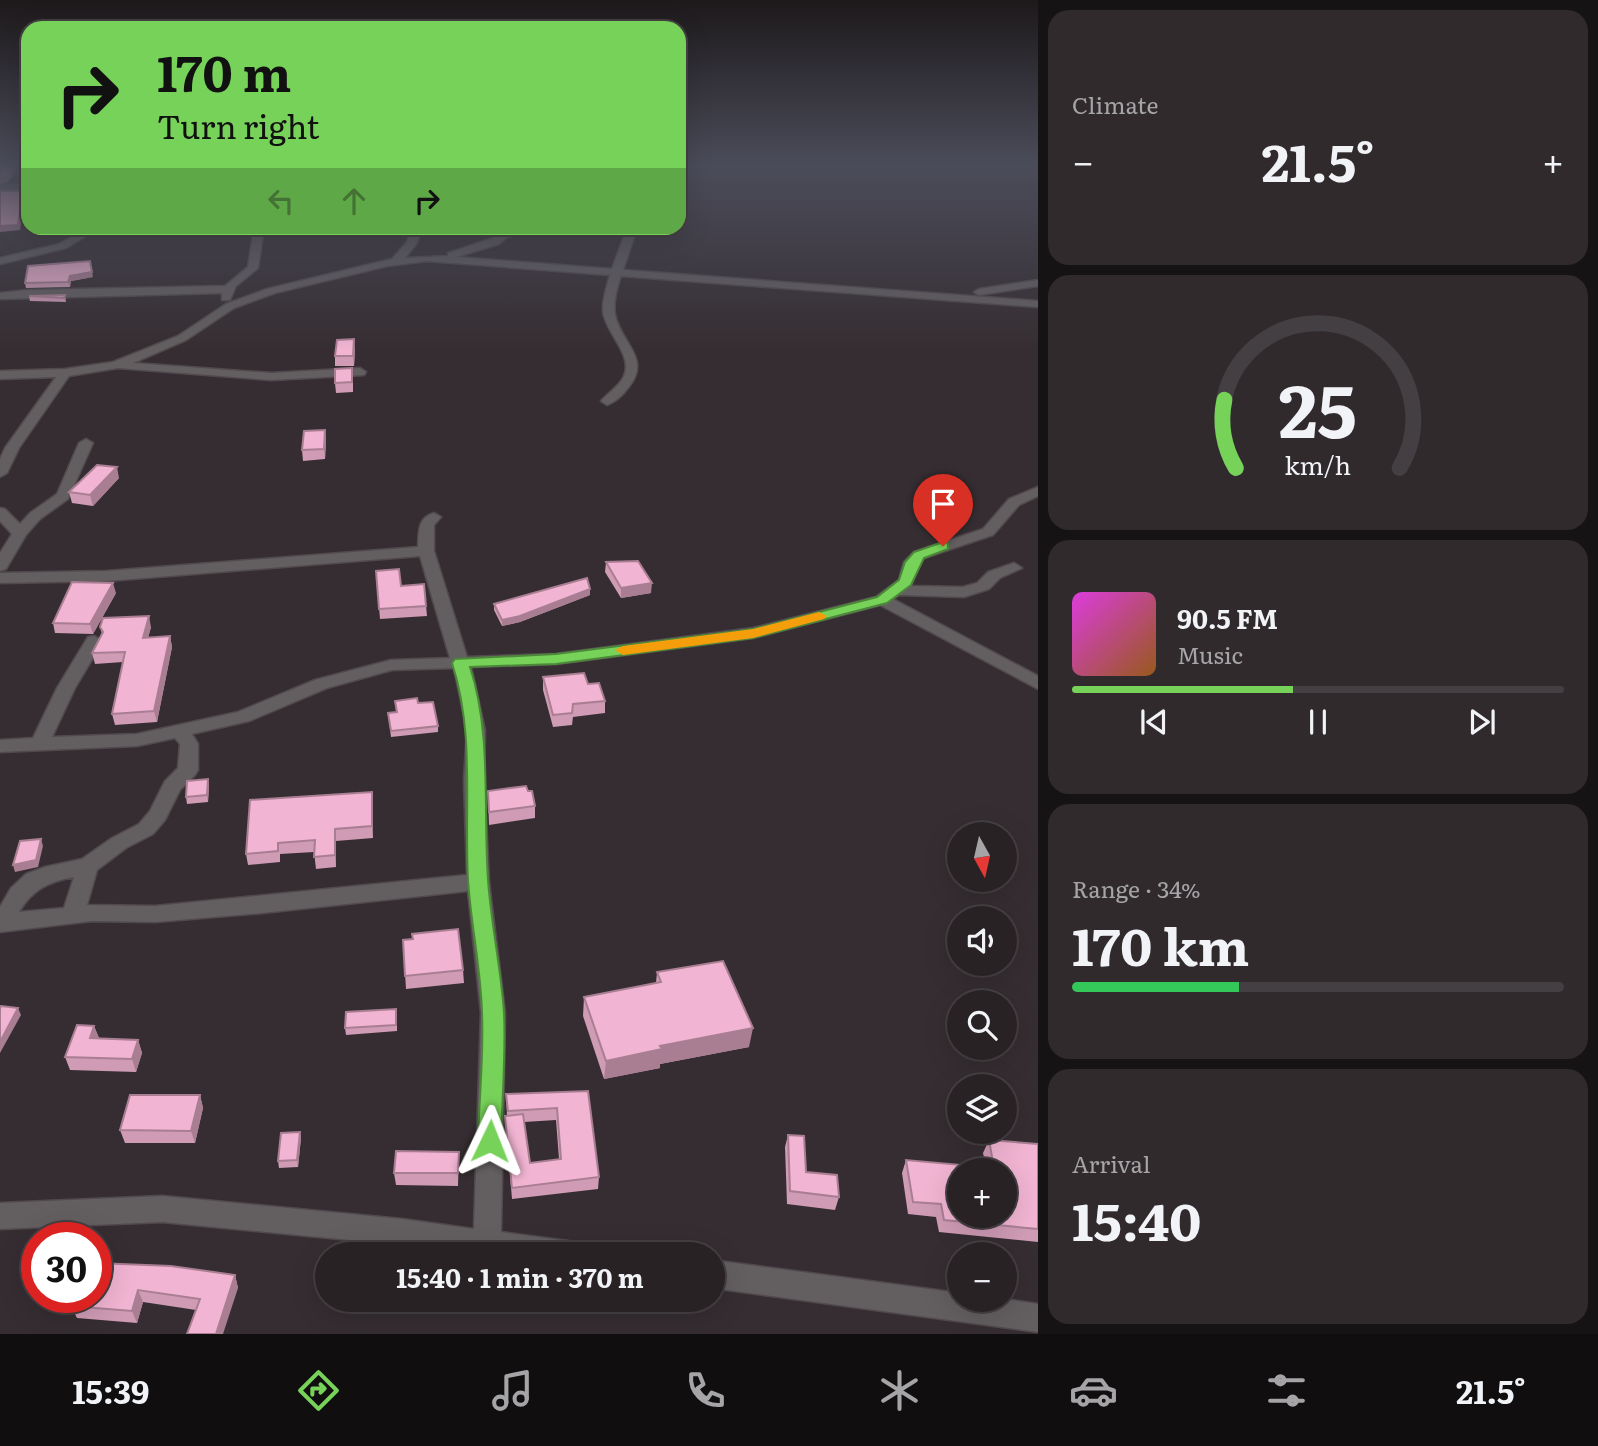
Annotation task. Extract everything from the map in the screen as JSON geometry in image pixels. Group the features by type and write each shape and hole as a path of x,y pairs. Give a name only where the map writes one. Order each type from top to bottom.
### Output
{"street":[{"path":"0,261 62,246 82,235"},
{"path":"0,296 48,292 166,293 228,289 253,268 258,235"},
{"path":"396,261 412,243 415,235"},
{"path":"445,258 495,242 504,235"},
{"path":"607,401 621,390 632,368 632,358 611,322 609,312 630,235"},
{"path":"0,375 65,373 115,365 182,338 230,306 282,288 396,261 445,258 1038,304"},
{"path":"966,298 980,292 1038,283"},
{"path":"228,289 226,302 230,306"},
{"path":"115,365 235,376 306,378 360,372"},
{"path":"0,473 12,448 65,373"},
{"path":"0,566 20,533 35,516 63,496 86,443"},
{"path":"0,746 137,740 243,716 355,673 391,665 556,659 726,638 882,600 899,590 919,555 988,531 1014,502 1038,491"},
{"path":"0,512 20,533"},
{"path":"434,517 427,524 426,551 470,693 476,730 474,780 478,882 493,1013 487,1242"},
{"path":"0,578 107,576 426,551"},
{"path":"899,590 964,592 983,586 994,575 1014,568"},
{"path":"882,600 1038,683"},
{"path":"39,745 66,688 94,641"},
{"path":"1,923 19,894 34,880 45,874 88,866 119,843 146,829 158,816 172,786 188,770 189,744 180,731"},
{"path":"72,915 88,866"},
{"path":"1,923 72,915 155,914 478,882"},
{"path":"0,1216 162,1209 468,1242"},
{"path":"725,1276 1038,1318"}],"building":[{"path":"90,261 92,272 70,276 68,282 25,283 28,266"},
{"path":"65,295 64,298 29,296"},
{"path":"354,339 353,356 335,356 337,340"},
{"path":"352,368 352,382 335,383 335,369"},
{"path":"325,430 324,449 302,450 304,431"},
{"path":"97,465 117,467 90,495 69,492"},
{"path":"638,561 652,583 621,588 606,562"},
{"path":"399,569 401,586 424,584 426,606 379,609 376,571"},
{"path":"587,578 590,589 520,616 502,620 494,604"},
{"path":"72,582 113,583 90,624 53,623"},
{"path":"149,616 143,638 170,636 154,711 112,714 125,652 92,653 103,632 100,627 103,618"},
{"path":"584,673 588,684 599,683 605,701 573,704 572,713 553,715 543,677"},
{"path":"417,698 418,703 433,702 438,726 391,731 388,713 397,712 395,701"},
{"path":"208,779 207,795 186,797 187,781"},
{"path":"526,786 528,791 532,791 535,806 489,812 488,791"},
{"path":"372,792 372,826 335,829 335,855 314,857 315,840 278,843 278,851 246,854 250,800"},
{"path":"41,839 36,860 13,865 20,841"},
{"path":"458,929 463,970 405,976 403,940 413,939 412,934"},
{"path":"723,961 753,1028 660,1046 662,1049 606,1061 584,997 661,982 657,972"},
{"path":"1,1006 18,1008 0,1042 0,1009"},
{"path":"396,1009 396,1025 345,1028 346,1012"},
{"path":"77,1025 94,1026 90,1038 138,1040 132,1059 65,1057"},
{"path":"588,1091 599,1177 512,1188 505,1116 523,1114 530,1163 561,1159 557,1108 508,1111 506,1094"},
{"path":"130,1095 200,1095 191,1131 120,1130"},
{"path":"300,1132 297,1160 278,1161 281,1133"},
{"path":"788,1135 804,1136 806,1172 837,1175 839,1197 790,1191"},
{"path":"990,1144 1038,1144 1038,1229 1017,1227 1017,1158 992,1158"},
{"path":"396,1151 459,1152 458,1173 394,1173"},
{"path":"906,1160 947,1164 947,1220 944,1220 941,1204 913,1202"},
{"path":"112,1264 171,1266 235,1275 216,1334 187,1334 200,1299 138,1290 132,1311 112,1309"}],"slow traffic":[{"path":"623,650 726,638 819,616"}],"route":[{"path":"490,1141 493,1013 478,882 479,836 474,780 476,730 470,693 460,663 556,659 753,633 891,596 906,582 912,562 919,555 943,546"}]}
